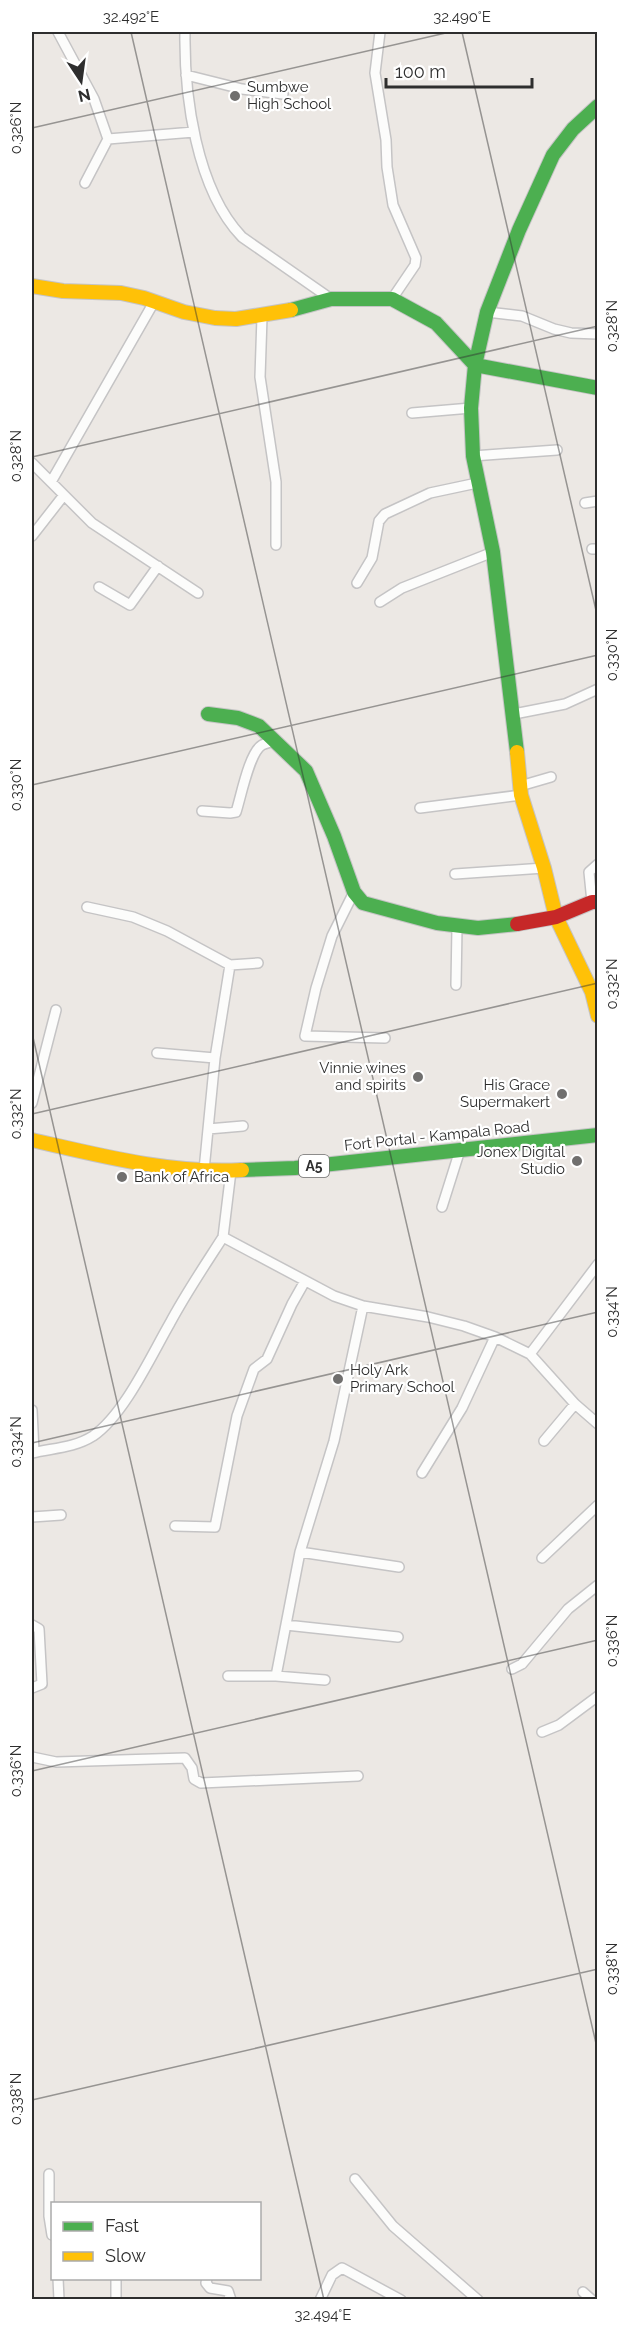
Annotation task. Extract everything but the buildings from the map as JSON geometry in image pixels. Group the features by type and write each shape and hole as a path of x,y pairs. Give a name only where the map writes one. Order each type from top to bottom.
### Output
{"street":[{"path":"58,32 94,99 108,139 85,183"},
{"path":"185,32 186,75 194,132 219,207 242,237 331,299"},
{"path":"380,32 375,73 386,140 387,167 393,205 416,258 415,265 392,298"},
{"path":"186,75 242,89 283,94"},
{"path":"597,106 573,129 553,155 519,230 487,312 475,365 471,408 473,456 493,552 514,714 520,790 544,868 556,917 592,992 597,1011"},
{"path":"108,139 194,132"},
{"path":"32,286 63,291 121,293 184,312 215,318 262,317 331,299 392,298 436,324 475,365 597,388"},
{"path":"51,482 154,302"},
{"path":"487,312 522,316 571,333 597,334"},
{"path":"262,317 260,377 276,482 276,545"},
{"path":"412,413 471,408"},
{"path":"473,456 557,450"},
{"path":"32,463 92,524 198,593"},
{"path":"357,583 372,558 379,521 385,514 430,493 477,483"},
{"path":"32,536 64,495"},
{"path":"585,503 597,501"},
{"path":"380,602 402,588 493,552"},
{"path":"99,587 130,605 158,566"},
{"path":"514,714 565,704 597,689"},
{"path":"208,714 238,718 259,726 306,771 354,892 363,903 389,912 458,927 478,928 556,917 594,902 589,872 597,864"},
{"path":"202,811 236,812 250,764 257,751 261,746 276,740"},
{"path":"420,808 520,790 550,777"},
{"path":"455,874 544,868"},
{"path":"354,892 332,936 316,988 305,1036 385,1038"},
{"path":"87,907 133,917 230,965 258,963"},
{"path":"456,985 458,927"},
{"path":"204,1170 215,1058 230,965"},
{"path":"32,1103 56,1010"},
{"path":"157,1053 215,1058"},
{"path":"208,1128 243,1126"},
{"name":"Fort Portal - Kampala Road","path":"32,1141 126,1162 181,1170 231,1171 295,1168 597,1135"},
{"path":"442,1207 460,1150"},
{"path":"32,1410 33,1453 83,1442 104,1427 138,1382 171,1320 223,1237 231,1171"},
{"path":"223,1237 334,1296 363,1306 428,1317 495,1337 530,1354 575,1404 597,1424"},
{"path":"530,1354 597,1264"},
{"path":"175,1526 215,1527 237,1416 254,1369 267,1359 305,1281"},
{"path":"276,1676 300,1552 334,1441 363,1306"},
{"path":"422,1473 462,1408 495,1337"},
{"path":"544,1441 575,1404"},
{"path":"542,1558 597,1505"},
{"path":"32,1516 61,1515"},
{"path":"300,1552 399,1567"},
{"path":"512,1669 522,1664 568,1609 597,1585"},
{"path":"32,1625 39,1629 42,1684 32,1688"},
{"path":"286,1625 398,1637"},
{"path":"228,1676 276,1676 325,1680"},
{"path":"542,1732 559,1725 597,1696"},
{"path":"32,1757 56,1762 185,1758 194,1779 201,1783 358,1776"},
{"path":"49,2174 51,2226"},
{"path":"355,2179 393,2226 478,2300"},
{"path":"320,2300 332,2275 342,2268 401,2300"},
{"path":"58,2280 59,2300"},
{"path":"116,2280 116,2300"},
{"path":"207,2280 210,2288 228,2291 231,2300"},
{"path":"583,2292 592,2300"}],"traffic: fast":[{"path":"517,752 493,552 473,456 471,408 475,365 487,312 519,230 553,155 573,129 598,106"},
{"path":"291,310 331,299 392,299 436,323 475,365 598,388"},
{"path":"208,714 238,718 259,726 306,771 334,836 354,892 363,903 437,923 478,928 517,924"},
{"path":"242,1170 295,1168 598,1135"}],"traffic: slow":[{"path":"32,286 63,291 121,293 144,298 184,312 215,318 236,319 291,310"},
{"path":"517,752 521,795 544,868 556,917 592,992 598,1016"},
{"path":"32,1140 110,1158 162,1166 215,1171 242,1170"}],"traffic: jam":[{"path":"517,924 556,917 592,902 598,902"}],"place":[{"name":"Sumbwe High School","path":"235,96"},
{"name":"Vinnie wines and spirits","path":"418,1077"},
{"name":"His Grace Supermakert","path":"562,1094"},
{"name":"Jonex Digital Studio","path":"577,1161"},
{"name":"Bank of Africa","path":"122,1177"},
{"name":"Holy Ark Primary School","path":"338,1379"}]}
